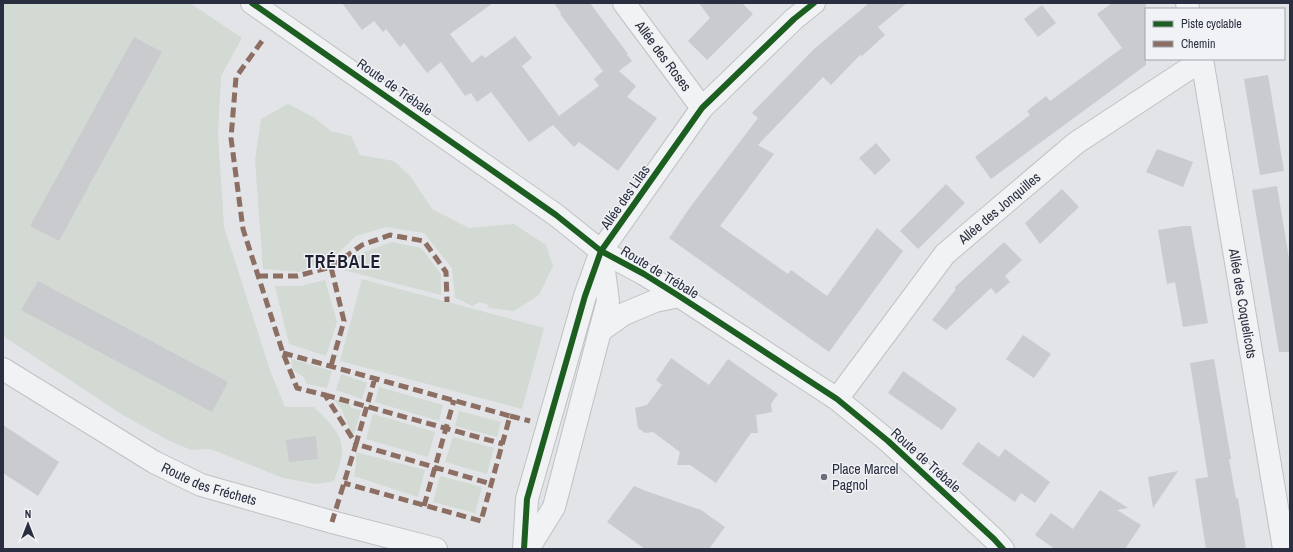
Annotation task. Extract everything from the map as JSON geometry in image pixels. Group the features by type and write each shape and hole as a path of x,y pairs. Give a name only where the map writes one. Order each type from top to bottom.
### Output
{"street":[{"name":"Route de Trébale","path":"252,3 556,215 601,251 644,274 837,399 888,441 1003,549"},
{"name":"Allée des Roses","path":"624,3 702,108"},
{"name":"Allée des Lilas","path":"524,549 526,499 586,296 601,251 702,108 794,19 814,3"},
{"name":"Allée des Jonquilles","path":"837,399 945,254 1076,143 1202,60"},
{"name":"Allée des Coquelicots","path":"1202,60 1284,549"},
{"name":"Allée des Lilas","path":"528,549 554,506 608,301 601,251"},
{"path":"600,330 624,314 655,301 679,296"},
{"name":"Route des Fréchets","path":"3,369 154,462 202,485 332,522 436,549"}],"shaded area":[{"path":"3,3 190,3 242,38 221,76 218,134 224,227 271,373 285,407 314,407 337,432 341,444 342,455 334,481 317,484 283,478 211,449 191,450 168,440 126,417 3,336"},
{"path":"288,104 313,117 331,131 351,136 360,155 394,161 411,177 432,209 469,228 514,224 546,245 553,266 539,295 514,311 489,308 487,304 479,302 473,306 455,298 452,268 424,233 386,227 356,236 337,254 300,272 263,269 255,160 261,119"},
{"path":"392,242 421,248 441,274 441,295 339,269 364,252"},
{"path":"362,279 544,328 522,409 340,361"},
{"path":"325,280 337,322 326,356 289,344 275,286 301,286"},
{"path":"291,359 332,371 327,388 307,384 304,377 293,370"},
{"path":"341,374 367,383 362,399 336,390"},
{"path":"379,387 443,405 439,421 375,402"},
{"path":"333,399 349,403 351,408 361,410 353,437 342,410"},
{"path":"459,411 501,422 497,437 455,426"},
{"path":"373,414 435,432 428,457 366,439"},
{"path":"453,437 494,448 487,474 445,462"},
{"path":"356,452 425,470 418,497 354,476"},
{"path":"440,476 482,487 475,513 433,502"}],"building":[{"path":"342,3 493,3 450,34 472,63 482,55 485,58 515,36 532,58 522,66 559,116 599,86 594,79 603,71 560,14 561,13 554,3 590,3 632,61 619,71 636,86 627,97 657,118 618,171 579,142 574,147 553,125 529,142 491,92 477,102 471,93 465,96 441,62 427,73 404,43 400,47 386,29 383,32 374,21 362,30"},
{"path":"699,3 742,3 753,14 707,60 688,41 710,18"},
{"path":"869,3 907,3 878,27 885,35 862,56 860,55 831,85 823,77 758,145 774,154 720,226 788,274 791,270 827,296 877,228 903,251 829,352 669,238 691,206 758,118 752,113 814,49"},
{"path":"1112,3 1146,3 1146,65 991,179 975,157 1030,115 1027,111 1046,96 1050,101 1122,48 1097,14"},
{"path":"1042,5 1056,23 1038,37 1024,19"},
{"path":"134,37 162,52 59,241 30,226"},
{"path":"1268,75 1284,171 1260,175 1244,79"},
{"path":"876,143 891,160 875,175 859,158"},
{"path":"1157,149 1193,162 1183,187 1146,172"},
{"path":"946,184 965,203 918,249 900,231"},
{"path":"1277,186 1290,265 1290,352 1279,352 1252,190"},
{"path":"1062,189 1079,207 1040,244 1025,223"},
{"path":"1191,226 1208,323 1183,327 1175,282 1167,284 1158,230"},
{"path":"1004,242 1022,260 1005,276 1010,282 996,294 991,288 946,330 932,320 956,289 954,288"},
{"path":"38,281 228,382 212,412 21,310"},
{"path":"1023,335 1051,354 1034,378 1006,359"},
{"path":"671,358 709,385 728,359 778,394 771,404 772,412 756,415 758,433 751,433 716,483 690,465 677,465 680,452 653,432 645,433 638,428 635,408 647,405 662,385 656,380"},
{"path":"1214,359 1231,459 1229,459 1236,498 1238,498 1246,549 1206,549 1195,479 1208,477 1190,363"},
{"path":"903,371 957,409 942,430 888,393"},
{"path":"3,425 59,462 38,496 3,473"},
{"path":"316,436 318,459 289,462 286,440"},
{"path":"978,442 999,457 1005,449 1050,482 1035,503 1021,493 1015,502 962,464"},
{"path":"1178,471 1153,508 1148,477"},
{"path":"634,486 701,510 725,527 709,549 645,549 607,522"},
{"path":"1100,490 1128,508 1117,510 1141,525 1125,549 1055,549 1035,535 1051,513 1073,529"}],"marked path":[{"path":"262,41 236,77 231,138 243,229 283,353 297,388 325,395 356,444 332,522"},
{"path":"331,267 362,245 390,235 424,241 446,272 447,302"},
{"path":"258,276 297,276 331,267 344,321 331,366"},
{"path":"283,353 510,416 481,521 344,483"},
{"path":"375,378 356,444 491,484"},
{"path":"325,395 503,444"},
{"path":"424,506 454,400"},
{"path":"510,416 530,421"}],"cycle path":[{"path":"252,3 556,215 601,251 644,274 837,399 888,441 1003,549"},
{"path":"524,549 527,499 585,296 601,251 702,108 794,19 814,3"}],"place":[{"name":"Place Marcel Pagnol","path":"824,477"}],"district":[{"name":"TRÉBALE","path":"343,261"}]}
